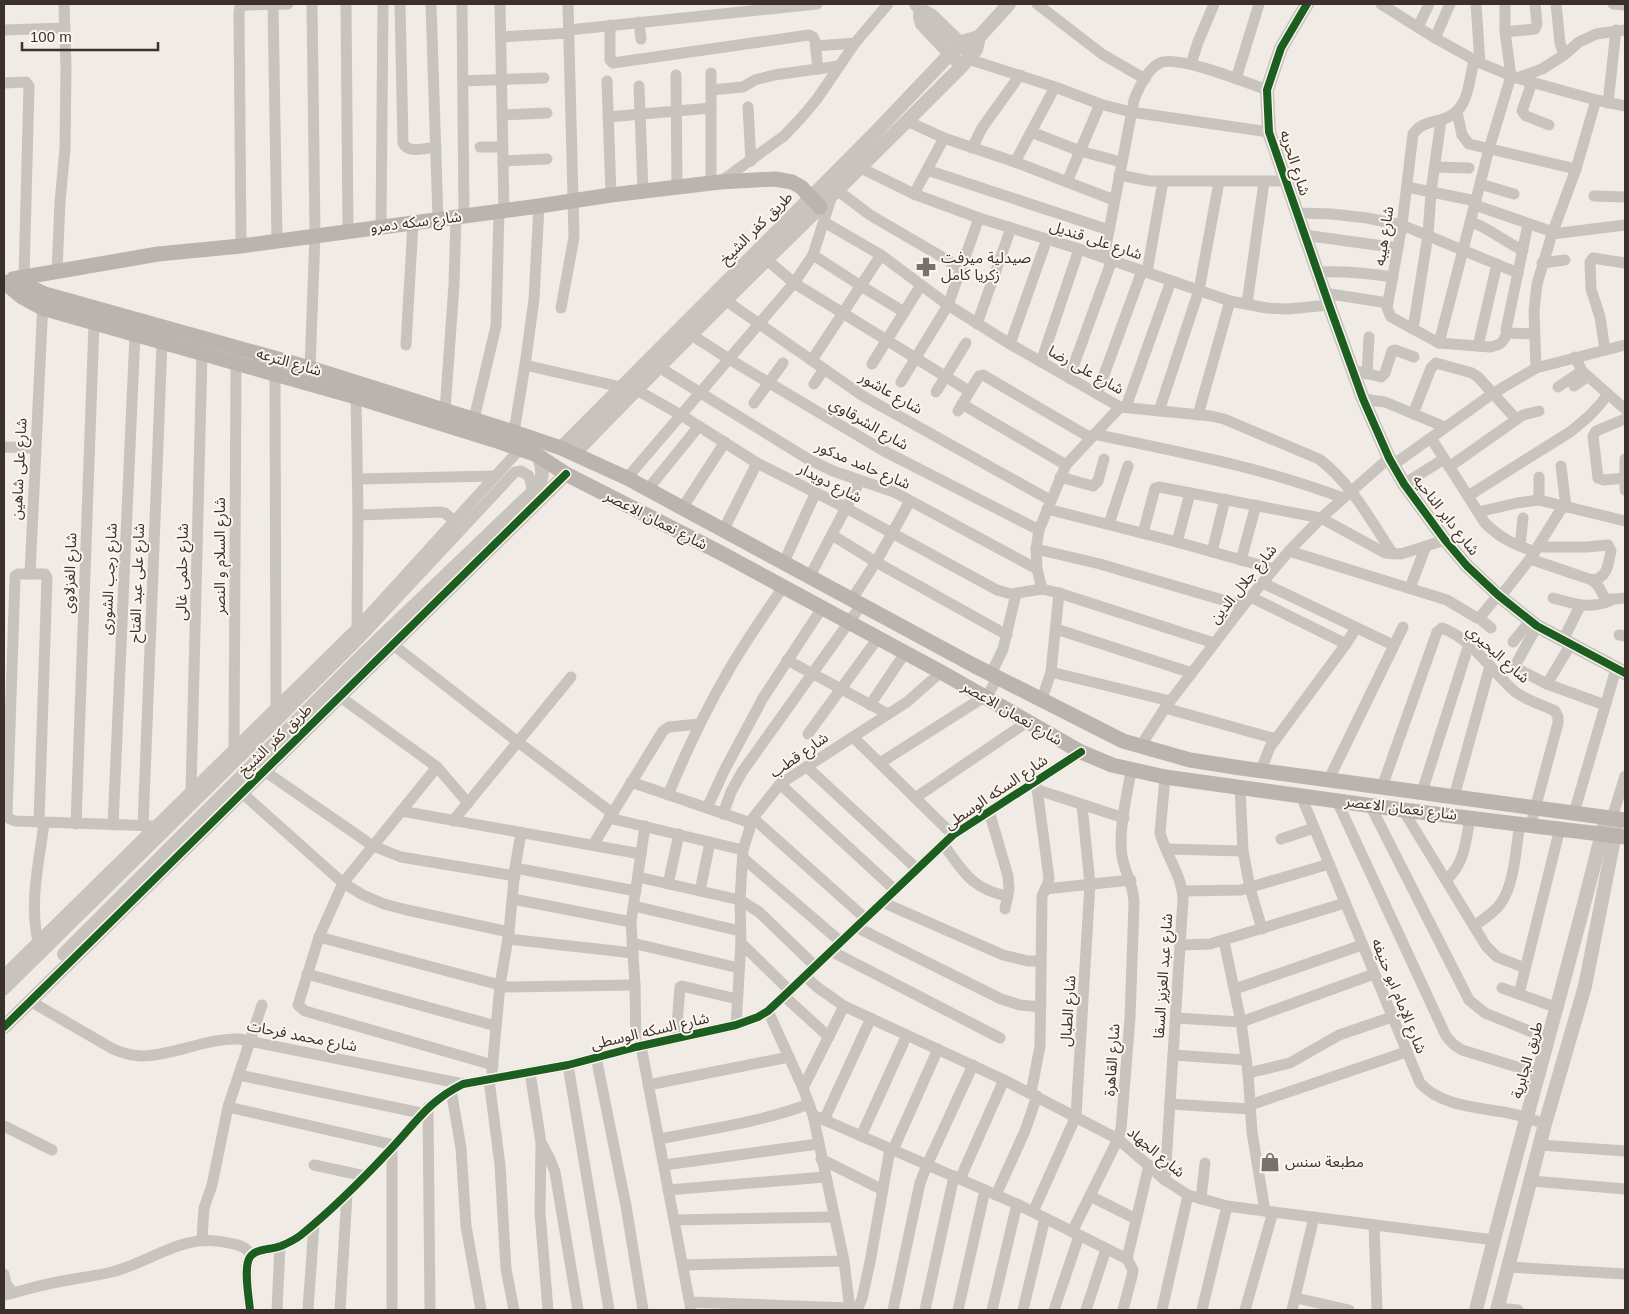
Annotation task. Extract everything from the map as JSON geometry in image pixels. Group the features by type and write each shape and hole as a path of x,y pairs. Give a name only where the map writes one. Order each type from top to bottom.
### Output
{"main road":[{"name":"شارع سكه دمرو","path":"4,281 158,254 240,246 460,217 610,194 716,183 775,179 792,182 801,187 815,202"},
{"name":"شارع الترعه","path":"22,278 43,301 94,323 356,397 419,409 445,410 567,451"},
{"name":"شارع الترعه","path":"4,281 22,297 310,368 537,455"},
{"name":"شارع نعمان الاعصر","path":"567,451 627,478 994,676 1123,741 1139,747 1190,760 1241,768 1615,818"},
{"name":"شارع نعمان الاعصر","path":"537,455 566,474 720,553 942,672 1081,752 1112,765 1165,777 1240,788 1403,810 1502,820 1614,835"},
{"path":"720,553 728,531"},
{"path":"964,685 975,666"},
{"path":"1044,732 1056,707"},
{"path":"1112,765 1123,741"},
{"path":"1130,770 1139,747"},
{"path":"1240,788 1241,768"},
{"path":"1502,820 1505,804"}],"street":[{"path":"58,272 60,202 65,148 66,68 64,4"},
{"path":"240,246 239,12 240,7 246,4 288,4"},
{"path":"273,4 277,240"},
{"path":"310,368 315,235 312,4"},
{"path":"346,4 348,231"},
{"path":"381,227 383,4"},
{"path":"400,4 403,143 410,150 436,147"},
{"path":"431,4 438,219"},
{"path":"445,410 460,217 463,81 462,4"},
{"path":"474,419 496,326 503,161 500,4"},
{"path":"561,308 574,237 568,4"},
{"path":"501,38 817,4"},
{"path":"711,72 711,108 716,183 784,136 817,99 855,43 888,4"},
{"name":"طريق كفر الشيخ","path":"567,451 815,202 835,192 883,146 976,50 979,37 1008,4"},
{"path":"1037,4 1102,54 1145,79"},
{"path":"1191,64 1214,4"},
{"path":"1236,79 1259,4"},
{"name":"شارع الحريه","path":"1308,4 1282,48 1268,90 1269,132 1326,299"},
{"path":"1381,4 1394,7 1418,27 1477,62 1514,77 1596,100 1625,106"},
{"path":"1418,27 1428,4"},
{"path":"1435,38 1450,4"},
{"path":"1476,4 1477,62 1463,104 1457,112 1464,140 1469,144 1576,169"},
{"path":"1439,343 1489,149 1514,77 1506,32 1505,4"},
{"path":"1506,32 1535,29 1537,24 1535,4"},
{"path":"1556,4 1560,44 1564,55"},
{"path":"1613,4 1625,5"},
{"path":"918,7 932,16 960,44 967,60"},
{"path":"918,7 922,24 950,54 1055,87 1100,104 1130,112 1269,132"},
{"path":"639,22 641,39"},
{"path":"610,25 610,60 614,63 809,35 813,37 816,46 818,69"},
{"path":"4,30 65,28"},
{"path":"1514,77 1542,69 1564,55 1579,42 1596,34 1620,30 1608,103"},
{"name":"طريق كفر الشيخ","path":"628,388 657,366 766,259 872,135 960,44 969,39 979,37"},
{"path":"816,46 855,43"},
{"path":"1069,378 1108,259 1109,230 1130,112 1136,94 1145,79 1156,66 1165,61 1191,64 1268,90"},
{"path":"711,90 742,87 755,80 774,75 839,66"},
{"path":"676,75 678,187"},
{"path":"972,148 982,128 1020,76"},
{"path":"463,81 544,78"},
{"path":"607,81 610,194"},
{"path":"4,83 26,82 29,86 22,278"},
{"path":"1532,82 1522,111 1526,116 1549,125"},
{"path":"639,86 642,191"},
{"path":"1015,162 1055,87"},
{"path":"1536,368 1534,312 1542,263 1576,169 1596,100"},
{"path":"1067,182 1100,104"},
{"path":"748,107 751,160"},
{"path":"608,117 711,108"},
{"name":"شارع هيبه","path":"1388,303 1402,225 1413,134 1418,127 1426,123 1450,117 1457,112"},
{"path":"502,115 547,113"},
{"path":"1413,329 1428,235 1431,192 1441,120"},
{"path":"907,121 944,138 1015,162 1114,200"},
{"path":"1031,132 1080,151 1121,162"},
{"path":"872,135 883,146"},
{"path":"914,194 944,138"},
{"path":"480,147 502,147"},
{"path":"503,161 547,159"},
{"path":"1435,166 1469,168"},
{"name":"شارع على قنديل","path":"861,168 914,194 979,218 1079,249 1230,301 1288,309 1326,299 1388,303"},
{"path":"927,170 1109,230"},
{"path":"1119,175 1150,181 1286,181"},
{"path":"1097,394 1145,272 1163,181"},
{"path":"1159,411 1200,290 1219,182"},
{"path":"1247,304 1264,182"},
{"path":"1480,184 1514,194"},
{"path":"1407,187 1475,203 1553,233 1625,225 1625,230"},
{"path":"627,478 794,283 813,255 835,192 870,215 961,268"},
{"path":"1594,196 1625,197"},
{"path":"514,432 534,299 539,206"},
{"path":"1296,213 1332,214 1402,225 1518,273"},
{"path":"901,382 948,305 979,218"},
{"name":"شارع على رضا","path":"824,222 881,255 977,324 1097,394 1123,407 1224,419 1319,458 1327,464 1347,495 1393,554"},
{"path":"1470,222 1483,226 1506,242 1523,250"},
{"path":"406,345 413,223"},
{"path":"1388,303 1387,308 1391,317 1439,343 1498,346 1505,340 1507,332 1506,327 1528,224"},
{"path":"977,324 1011,228"},
{"path":"1304,235 1398,248"},
{"path":"1010,344 1047,239"},
{"path":"1041,362 1079,249"},
{"path":"813,255 904,312"},
{"path":"812,360 881,255"},
{"path":"1605,350 1592,289 1590,262 1593,258 1625,263"},
{"path":"766,259 794,283 970,391"},
{"path":"1542,263 1565,260"},
{"path":"1478,346 1497,264"},
{"path":"1317,272 1342,271 1393,277"},
{"path":"1042,589 1037,569 1036,549 1039,530 1060,477 1066,464 1123,407 1171,281"},
{"path":"872,364 921,285"},
{"name":"شارع داير الناحيه","path":"1326,299 1360,372 1364,400 1391,462 1404,484 1445,540 1499,596 1534,623 1621,671"},
{"name":"شارع عاشور","path":"725,300 863,396 1049,504 1109,524 1274,569"},
{"name":"شارع على شاهين","path":"30,574 43,301"},
{"path":"1198,415 1230,301"},
{"name":"شارع الغزلاوى","path":"76,824 94,323"},
{"path":"1507,332 1534,334"},
{"name":"شارع رجب الشورى","path":"112,825 135,334"},
{"name":"شارع الشرقاوي","path":"690,334 728,359 884,451 1039,530"},
{"path":"1369,337 1360,372 1384,376 1393,350 1414,357"},
{"name":"شارع على عبد الفتاح","path":"151,831 162,342"},
{"path":"936,392 966,343"},
{"name":"شارع جلال الدين","path":"1139,747 1167,705 1243,606 1289,551 1321,518 1347,495 1391,462 1430,438 1492,394 1536,368 1625,345"},
{"name":"شارع حلمى غالى","path":"191,791 202,354"},
{"path":"1575,357 1584,374 1623,404"},
{"name":"شارع السلام و النصر","path":"234,749 236,363"},
{"path":"754,403 783,363"},
{"path":"1413,414 1431,368 1436,363 1472,373 1478,377 1516,419"},
{"name":"شارع دويدار","path":"525,364 628,388 681,415 757,462 816,494 846,508 997,590 1016,594"},
{"name":"شارع حامد مدكور","path":"657,366 808,459 860,481 878,486 910,501 1037,569"},
{"path":"814,384 824,370"},
{"path":"274,374 276,722"},
{"path":"1574,386 1584,374"},
{"path":"1558,387 1584,374"},
{"path":"1066,464 960,407 979,376 983,375 1092,436 1243,465 1347,495"},
{"path":"1468,496 1570,432 1598,408 1608,394"},
{"path":"356,397 358,479 357,628"},
{"path":"1364,400 1386,402 1446,427"},
{"path":"1404,484 1446,462 1523,415 1539,411"},
{"path":"1625,419 1593,434 1598,478 1604,480 1625,478"},
{"path":"648,489 699,426"},
{"path":"1430,438 1478,512 1495,533 1506,541 1592,580 1600,587 1605,598 1612,600"},
{"path":"683,508 725,442"},
{"path":"4,447 35,448"},
{"path":"4,975 357,628 520,449"},
{"name":"طريق كفر الشيخ","path":"4,1027 142,882 539,486 543,470 537,455"},
{"path":"1625,458 1625,489"},
{"path":"1060,477 1093,486 1098,481 1104,459"},
{"path":"728,531 757,462"},
{"path":"1109,524 1128,466"},
{"path":"1479,618 1534,553 1565,507 1560,466"},
{"path":"4,990 151,831 276,722 360,637 515,472 521,471 529,476 533,492"},
{"name":"طريق كفر الشيخ","path":"216,809 241,792 339,696 371,655 392,644 566,474"},
{"path":"358,479 495,476"},
{"path":"1539,477 1539,500"},
{"path":"810,576 860,481"},
{"path":"1143,533 1156,488 1159,487 1321,518 1378,550 1393,554 1401,554 1445,540"},
{"path":"1177,542 1190,492"},
{"path":"784,562 816,494"},
{"path":"1212,552 1225,499"},
{"path":"1478,512 1539,500 1625,521"},
{"path":"723,814 731,792 742,772 849,622 876,562 910,501"},
{"path":"1241,560 1256,505"},
{"path":"358,515 441,512 454,521"},
{"path":"1520,546 1523,518"},
{"path":"832,535 876,562 1007,635"},
{"path":"1534,553 1605,545 1610,547 1611,551 1604,574 1592,580"},
{"path":"1410,588 1426,546"},
{"path":"1036,549 1100,564 1243,606"},
{"path":"1289,551 1447,600 1479,618 1491,628"},
{"path":"38,942 34,925 33,900 42,823 47,578 45,574 18,574 15,578 6,812 10,820 16,822 42,823 112,825 151,831"},
{"path":"1262,583 1393,645"},
{"path":"668,795 699,724 753,631 783,587"},
{"path":"880,763 984,697 990,691 1007,635 1016,594 1042,589 1059,593 1214,643"},
{"path":"1042,699 1051,672 1059,593"},
{"path":"1251,597 1346,644"},
{"path":"1553,598 1580,606 1596,605 1625,598"},
{"path":"1547,684 1567,642 1580,606"},
{"path":"707,808 742,734 763,698 822,608"},
{"path":"1513,642 1534,623"},
{"path":"1534,623 1516,667 1547,684 1605,705"},
{"path":"1329,779 1402,627"},
{"path":"1260,770 1265,756 1276,739 1356,628"},
{"path":"1056,629 1192,673"},
{"name":"شارع البحيري","path":"1382,787 1438,630 1445,629 1469,644 1514,691 1529,700 1555,711 1558,716 1558,723 1536,808 1526,823 1508,890 1501,904 1474,926"},
{"path":"808,734 878,638"},
{"path":"392,644 611,815 645,826 710,842 743,854 841,942"},
{"path":"1422,792 1469,644"},
{"path":"870,705 905,653"},
{"path":"788,660 888,714"},
{"path":"1454,796 1490,666"},
{"path":"1574,813 1605,705 1621,671"},
{"name":"شارع قطب","path":"736,1025 743,854 752,821 780,784 907,702 942,672"},
{"path":"1051,672 1276,739"},
{"path":"453,820 571,677"},
{"path":"339,696 437,767 468,803"},
{"path":"915,798 1028,722"},
{"path":"593,845 663,731 669,727 699,724"},
{"path":"853,737 953,835"},
{"name":"شارع السكه الوسطى","path":"251,1255 257,1251 280,1246 298,1237 365,1176 393,1147 424,1110 451,1090 463,1084 568,1065 736,1025 747,1022 768,1010 953,835 989,811 1037,786 1081,752"},
{"path":"806,766 917,869"},
{"path":"437,767 343,883 319,937 298,1005 301,1009 493,1065"},
{"path":"263,770 373,846 402,857 636,891"},
{"name":"شارع القاهرة","path":"1054,1310 1075,1234 1090,1196 1118,1139 1123,1118 1130,1018 1134,904 1131,880 1122,854 1130,770"},
{"path":"1615,818 1625,776"},
{"name":"شارع عبد العزيز السقا","path":"1165,777 1160,833 1183,891 1165,1180"},
{"path":"631,782 723,814 752,821 865,918"},
{"path":"780,784 895,890"},
{"path":"958,1310 991,1192 1025,1131 1034,1095 1040,1046 1042,900 1048,878 1037,786 1124,818"},
{"path":"1240,788 1244,851 1250,888 1262,929"},
{"path":"241,792 343,883 377,901 509,935 633,948 739,968"},
{"name":"شارع الإمام ابو حنيفه","path":"1301,796 1420,1083 1427,1091 1436,1096 1472,1108 1507,1112 1546,1124"},
{"path":"1338,801 1446,1036 1462,1050 1540,1074"},
{"name":"شارع الطبال","path":"1033,1212 1076,1116 1090,884 1082,804"},
{"path":"1370,805 1469,1000 1485,1013 1550,1039"},
{"path":"1403,810 1491,952 1504,960 1525,968"},
{"path":"401,811 641,854"},
{"path":"989,811 1008,876 1006,909"},
{"path":"1446,880 1459,867 1470,817"},
{"name":"طريق الجابرية","path":"1498,1309 1540,1145 1585,986 1614,835 1615,818"},
{"path":"645,826 631,922 639,1047 659,1139 690,1306 852,1309"},
{"path":"1281,839 1314,828"},
{"path":"1519,994 1560,828"},
{"path":"514,1310 506,1269 500,1165 490,1080 500,986 509,935 521,832"},
{"path":"668,884 678,834"},
{"name":"طريق الجابرية","path":"1476,1310 1558,1008 1614,835"},
{"path":"700,891 710,842"},
{"path":"943,844 976,885 987,891 1008,896"},
{"path":"1166,849 1244,851"},
{"path":"1183,891 1232,891 1250,888 1329,864"},
{"path":"638,877 740,900 759,912 816,966"},
{"path":"1045,889 1131,880"},
{"path":"513,899 631,922"},
{"path":"882,902 1003,955 1016,959 1041,961"},
{"path":"1180,945 1195,946 1224,941 1345,903"},
{"path":"634,906 740,937 787,993 828,1037"},
{"path":"856,927 1001,999 1020,1005 1041,1007"},
{"name":"طريق كفر الشيخ","path":"4,1014 89,936"},
{"path":"319,937 500,986 635,984"},
{"path":"1224,941 1241,1022 1256,1157 1269,1212 1245,1310"},
{"path":"1235,989 1362,945"},
{"path":"831,951 1000,1038"},
{"path":"307,974 496,1026"},
{"path":"1176,1018 1241,1022 1374,974"},
{"name":"شارع الجهاد","path":"805,976 830,998 844,1006 1004,1080 1118,1139 1165,1180 1188,1195 1227,1206 1494,1240"},
{"path":"676,1038 680,987 737,999"},
{"path":"1502,988 1558,1008"},
{"name":"شارع محمد فرحات","path":"30,1001 113,1049 126,1054 142,1056 229,1039 250,1040 463,1084"},
{"path":"202,1239 204,1208 212,1185 228,1107 262,1005"},
{"path":"803,1088 844,1006"},
{"path":"768,1010 803,1088 813,1116 844,1261 852,1309"},
{"path":"1248,1072 1296,1061 1339,1035 1392,1017"},
{"path":"824,1120 871,1018"},
{"path":"862,1136 907,1035"},
{"path":"852,1309 866,1281 892,1149 938,1049"},
{"path":"1170,1104 1250,1107 1406,1052"},
{"path":"1173,1055 1246,1060"},
{"path":"648,1084 789,1057"},
{"path":"596,1058 626,1206 643,1310"},
{"path":"568,1065 609,1310"},
{"path":"893,1310 915,1202 927,1165 972,1065"},
{"path":"530,1072 541,1143 540,1212 548,1310"},
{"path":"239,1075 424,1110 430,1310"},
{"path":"925,1310 957,1178 1004,1080"},
{"path":"451,1090 461,1148 466,1226 481,1310"},
{"path":"659,1139 760,1119 809,1104"},
{"path":"228,1107 393,1147 392,1310"},
{"path":"813,1116 991,1192 1127,1260 1131,1265 1132,1276 1123,1310"},
{"path":"4,1126 52,1150"},
{"path":"541,1143 555,1172 578,1310"},
{"path":"664,1165 818,1144"},
{"path":"1540,1145 1625,1151"},
{"path":"821,1159 883,1190"},
{"path":"1201,1199 1205,1163"},
{"path":"314,1164 365,1176"},
{"path":"1127,1260 1148,1165"},
{"path":"668,1190 825,1177"},
{"path":"1532,1181 1625,1189"},
{"path":"340,1310 347,1194"},
{"path":"1162,1310 1188,1195"},
{"path":"1090,1196 1136,1219"},
{"path":"992,1310 1017,1204"},
{"path":"1202,1310 1227,1206"},
{"path":"674,1220 834,1217"},
{"path":"1023,1310 1045,1218"},
{"path":"1292,1310 1314,1218"},
{"path":"308,1310 314,1224"},
{"path":"1374,1225 1377,1310"},
{"path":"4,1274 8,1294 47,1284 114,1271 178,1246 202,1239 214,1239 244,1247 251,1255 247,1262 250,1310"},
{"path":"277,1310 280,1246"},
{"path":"1086,1310 1106,1249"},
{"path":"683,1264 844,1261"},
{"path":"1509,1267 1625,1274"},
{"path":"1296,1298 1349,1310"},
{"path":"1498,1309 1518,1310"}],"cycle path":[{"path":"1307,4 1281,48 1267,90 1269,132 1363,399 1389,458 1404,484 1445,540 1467,566 1498,595 1537,626 1625,673"},
{"path":"4,1027 566,474"},
{"path":"250,1310 247,1283 247,1268 250,1257 256,1252 281,1246 301,1235 358,1183 440,1098 463,1084 568,1065 636,1047 736,1025 758,1017 768,1011 953,835 1081,752"}],"place":[{"name":"صيدلية ميرفت زكريا كامل","path":"926,267"},
{"name":"مطبعة سنس","path":"1270,1162"}]}
